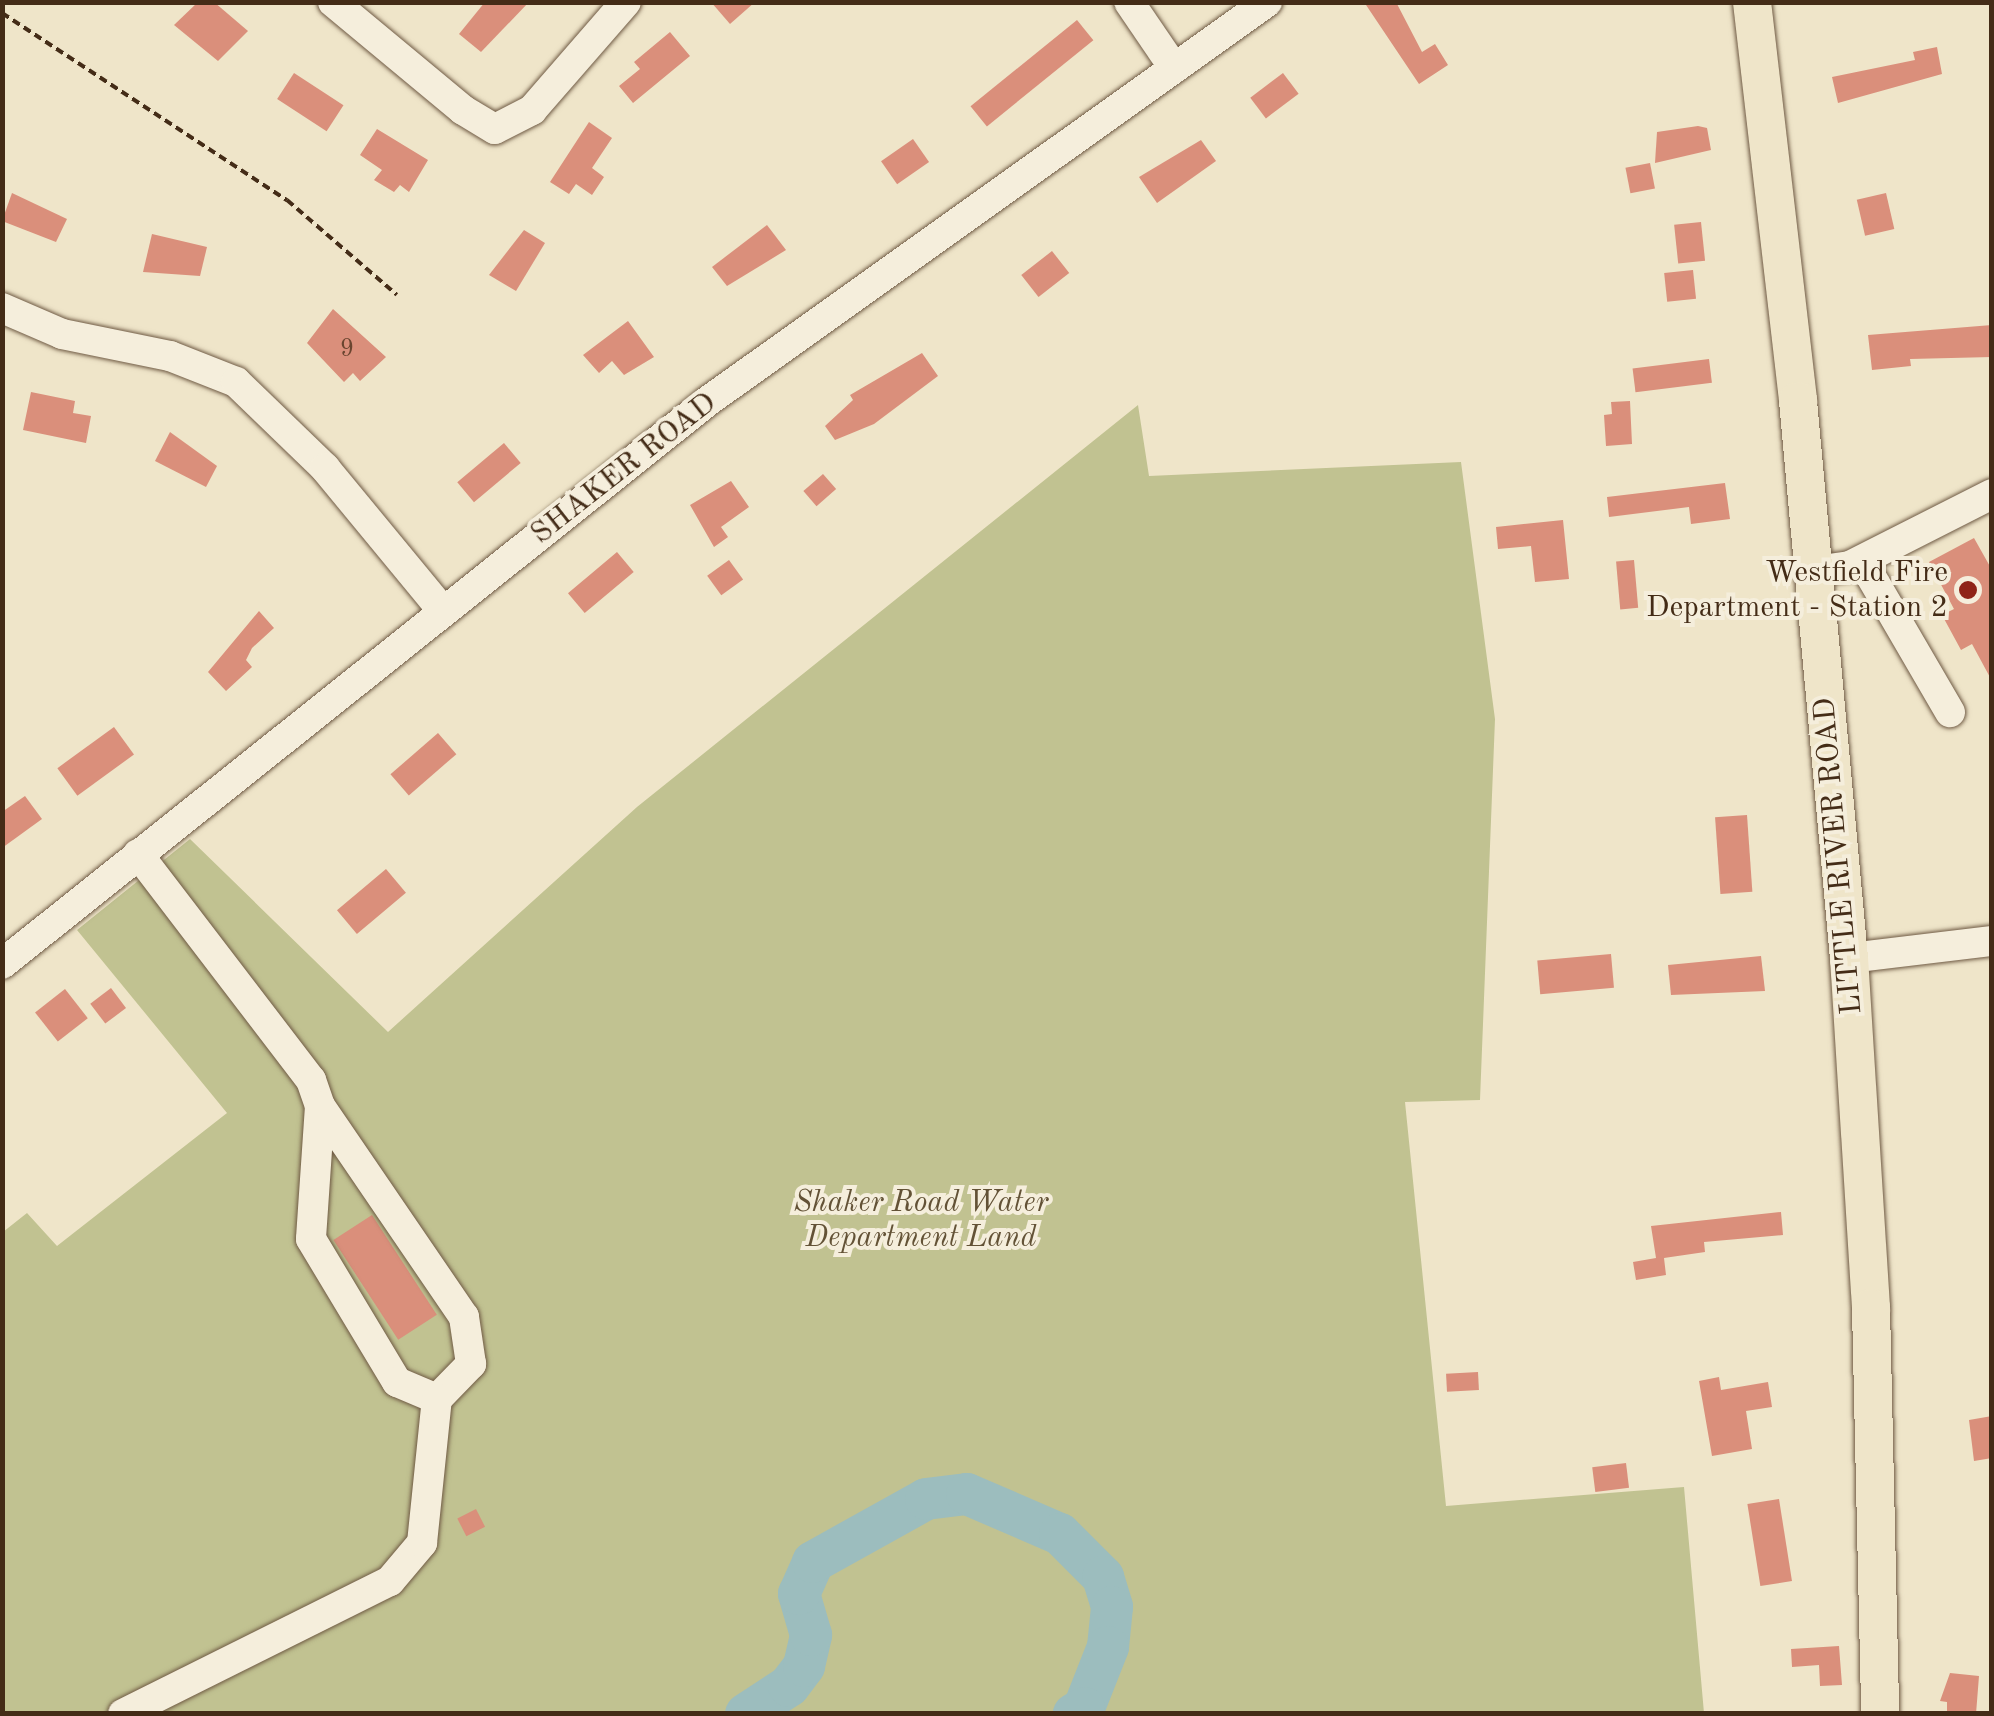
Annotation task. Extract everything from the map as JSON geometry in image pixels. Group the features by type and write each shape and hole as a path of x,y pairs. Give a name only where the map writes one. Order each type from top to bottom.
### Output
{"main road":[{"name":"LITTLE RIVER ROAD","path":"1752,2 1814,572 1849,958 1871,1308 1880,1714"}],"street":[{"path":"334,2 463,110 495,129 532,110 626,2"},
{"path":"1129,2 1174,68"},
{"name":"SHAKER ROAD","path":"2,964 708,402 1267,2"},
{"path":"2,308 62,334 170,356 236,382 326,468 443,611"},
{"path":"1814,572 1862,561 1992,494"},
{"path":"1862,561 1950,712"},
{"path":"123,1714 390,1581 422,1543 437,1399 471,1364 464,1317 320,1106 311,1080 138,854"},
{"path":"1849,958 1992,941"},
{"path":"320,1106 311,1239 397,1382 437,1399"}],"path":[{"path":"2,13 286,200 397,295"}],"green space":[{"name":"Shaker Road Water Department Land","path":"1138,405 1149,476 1461,462 1495,719 1480,1100 1405,1102 1446,1506 1684,1487 1704,1713 3,1714 3,1232 27,1213 57,1246 227,1113 77,930 190,839 388,1032 637,807"}],"building":[{"path":"198,2 214,2 248,31 218,61 174,25"},
{"path":"485,2 529,2 481,52 459,34"},
{"path":"711,2 755,2 730,24"},
{"path":"1364,2 1396,2 1422,52 1435,44 1448,65 1419,84"},
{"path":"1077,20 1093,40 987,126 971,106"},
{"path":"670,32 690,56 633,103 619,86 640,69 634,62"},
{"path":"1937,47 1942,74 1838,103 1832,77 1915,60 1913,52"},
{"path":"294,73 343,105 327,131 277,99"},
{"path":"1283,73 1299,94 1266,118 1250,98"},
{"path":"589,122 612,138 592,168 604,177 592,195 576,184 569,194 550,182"},
{"path":"1707,128 1711,150 1655,163 1657,132"},
{"path":"377,129 428,160 409,192 400,185 394,192 374,180 382,170 360,155"},
{"path":"913,139 929,162 897,184 881,161"},
{"path":"1201,140 1216,161 1157,203 1139,177"},
{"path":"1650,163 1655,189 1630,193 1625,168"},
{"path":"12,193 67,219 56,242 2,221"},
{"path":"1886,193 1894,229 1865,236 1857,200"},
{"path":"1701,222 1705,261 1678,264 1674,225"},
{"path":"767,225 786,250 727,286 712,267"},
{"path":"524,230 545,243 516,291 489,275"},
{"path":"152,234 207,247 200,276 143,272"},
{"path":"1052,251 1069,273 1039,297 1021,275"},
{"path":"1693,270 1696,299 1667,302 1664,273"},
{"path":"333,309 386,357 360,381 353,373 344,382 307,343"},
{"path":"628,321 654,357 624,375 612,361 599,373 583,355"},
{"path":"1992,325 1992,357 1910,359 1911,366 1872,370 1868,335"},
{"path":"922,353 938,376 874,424 835,440 825,426 853,400 850,395"},
{"path":"1709,359 1712,383 1635,392 1633,368"},
{"path":"31,392 75,401 73,413 91,416 86,443 23,430"},
{"path":"1630,401 1632,444 1606,446 1604,415 1612,414 1611,402"},
{"path":"170,432 217,466 206,487 155,461"},
{"path":"504,443 521,463 474,502 457,482"},
{"path":"823,474 836,489 816,506 803,491"},
{"path":"731,481 749,507 721,527 728,537 714,547 690,505"},
{"path":"1725,483 1730,519 1691,524 1689,507 1609,517 1607,497"},
{"path":"1563,520 1569,579 1535,582 1531,546 1498,549 1496,527"},
{"name":"Westfield Fire Department - Station 2","path":"1974,538 1992,570 1992,681 1972,644 1961,650 1942,615 1954,609 1929,562"},
{"path":"617,552 634,572 585,613 568,593"},
{"path":"729,560 743,579 721,595 707,576"},
{"path":"1634,560 1638,608 1620,609 1616,562"},
{"path":"259,611 274,628 252,648 246,660 252,667 226,691 208,672"},
{"path":"114,727 134,755 77,796 57,768"},
{"path":"438,733 456,754 409,795 390,774"},
{"path":"25,796 42,819 2,848 2,812"},
{"path":"1747,815 1752,892 1720,894 1715,817"},
{"path":"386,869 406,893 357,934 337,910"},
{"path":"1611,954 1614,988 1540,994 1537,960"},
{"path":"1761,956 1765,991 1671,995 1668,965"},
{"path":"111,988 126,1008 105,1024 90,1004"},
{"path":"65,989 88,1018 58,1042 35,1012"},
{"path":"1781,1212 1783,1235 1704,1242 1705,1252 1664,1258 1666,1275 1636,1280 1633,1262 1656,1258 1651,1226"},
{"path":"372,1215 437,1315 398,1340 333,1240"},
{"path":"1478,1372 1479,1390 1447,1392 1446,1374"},
{"path":"1719,1377 1721,1390 1768,1382 1772,1407 1746,1411 1752,1449 1712,1456 1699,1381"},
{"path":"1992,1416 1992,1458 1974,1461 1969,1420"},
{"path":"1626,1463 1629,1488 1595,1492 1592,1467"},
{"path":"1779,1499 1792,1581 1760,1586 1747,1504"},
{"path":"476,1509 485,1527 466,1536 457,1519"},
{"path":"1839,1646 1842,1685 1820,1686 1819,1665 1792,1667 1791,1649"},
{"path":"1950,1673 1979,1676 1976,1714 1947,1711 1947,1702 1940,1701"}],"waterway":[{"path":"746,1714 789,1686 804,1666 811,1635 799,1594 813,1562 926,1499 967,1494 1060,1534 1103,1577 1112,1607 1108,1647 1084,1708 1074,1714"}],"place":[{"name":"Westfield Fire Department - Station 2","path":"1968,590"}]}
